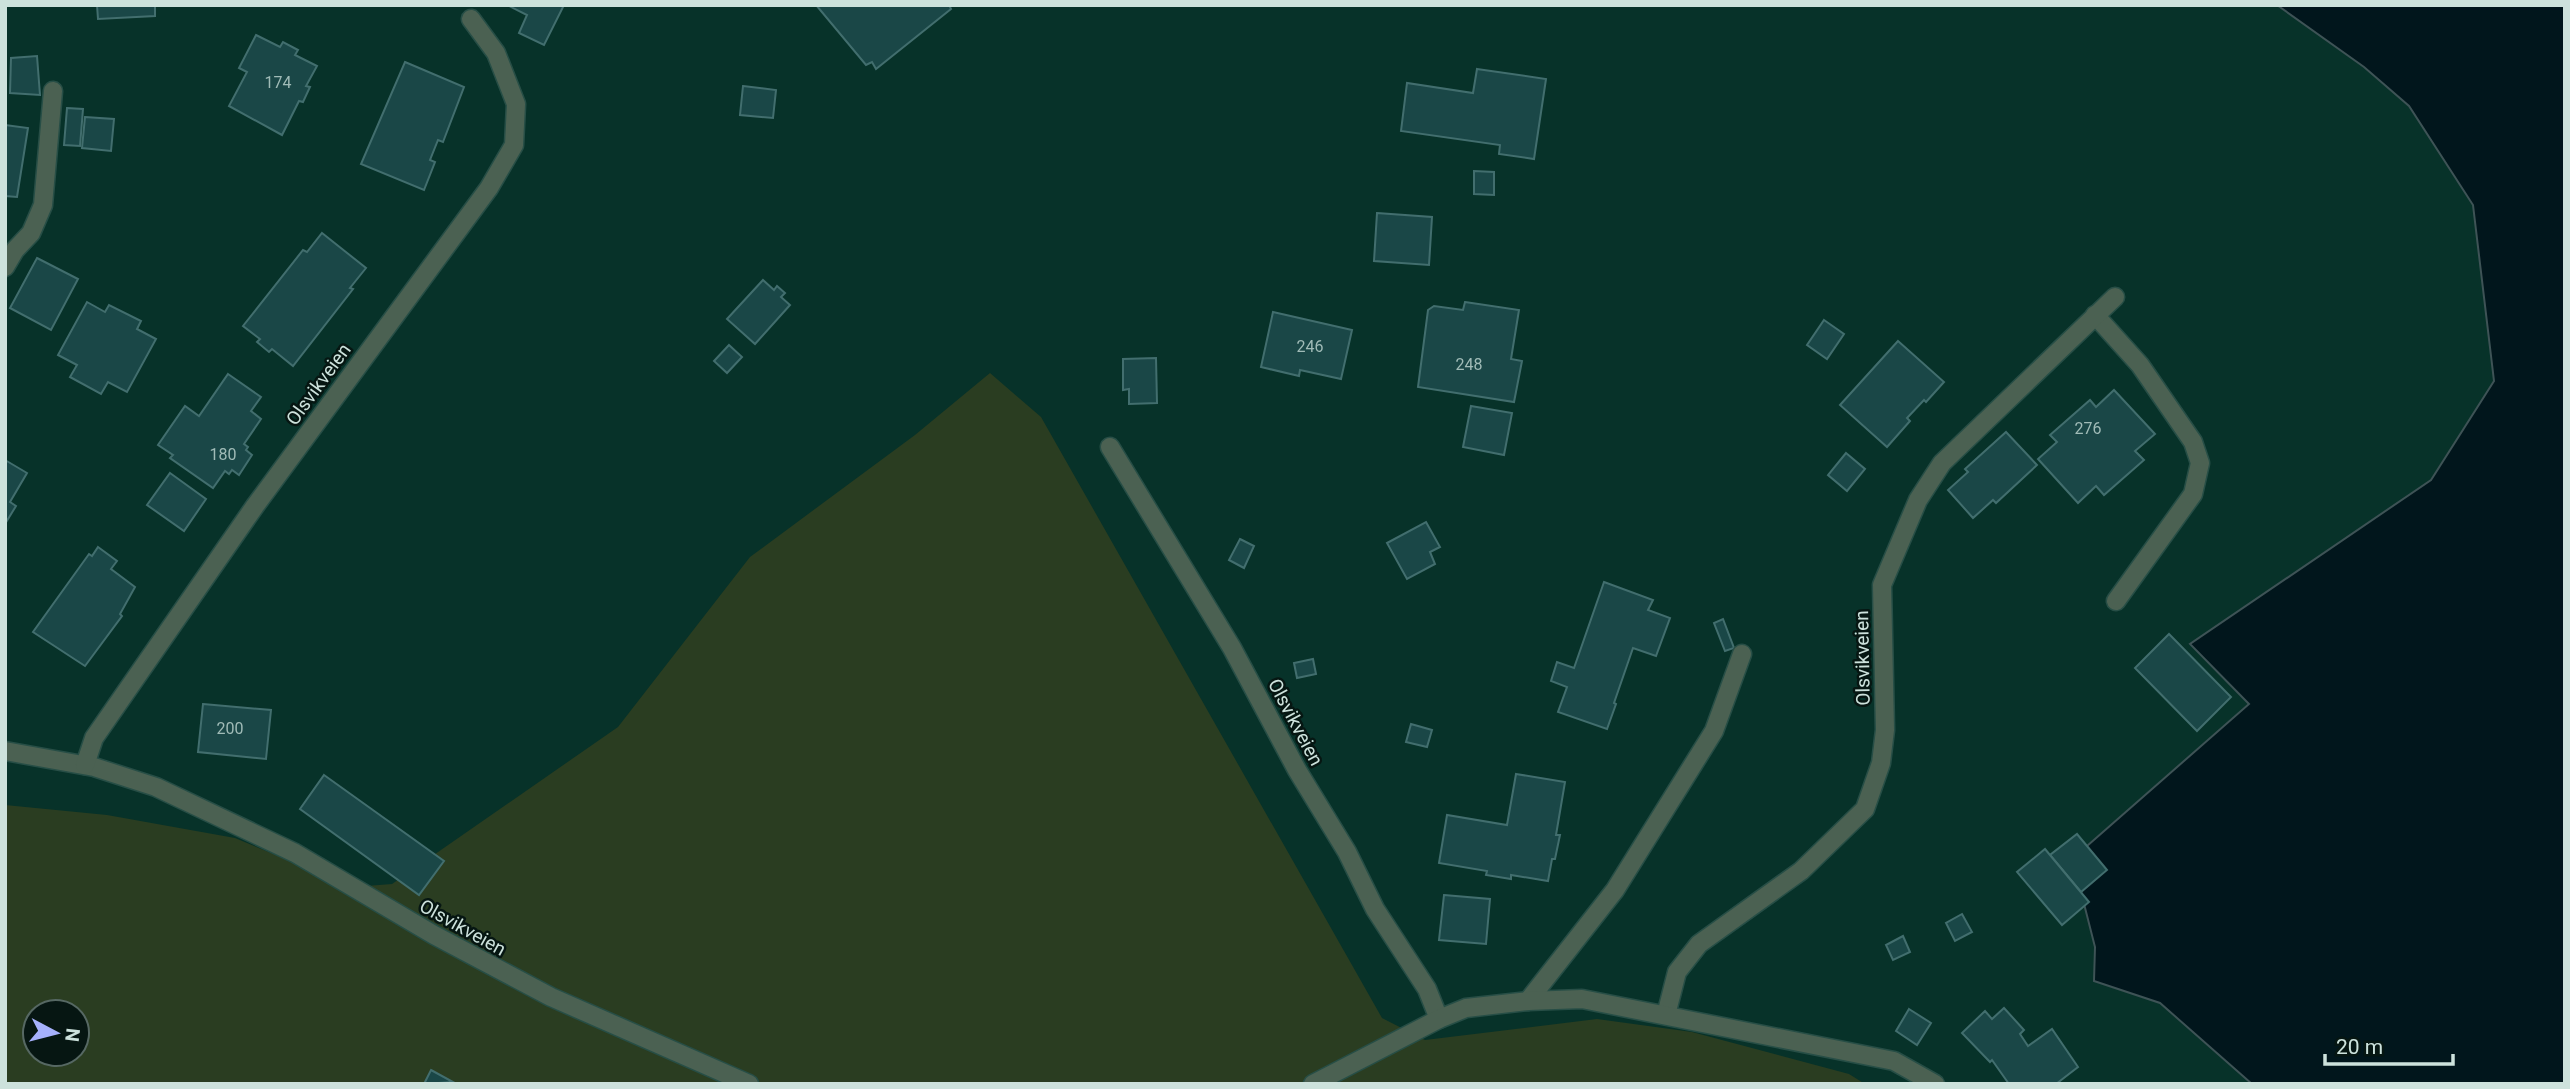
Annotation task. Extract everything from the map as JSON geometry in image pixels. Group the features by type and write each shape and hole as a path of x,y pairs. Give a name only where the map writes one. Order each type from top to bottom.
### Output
{"street":[{"name":"Olsvikveien","path":"85,765 94,738 247,517 489,188 514,145 516,104 496,53 471,19"},
{"path":"5,267 15,250 31,233 43,205 53,91"},
{"name":"Olsvikveien","path":"1666,1015 1677,972 1699,944 1801,871 1865,809 1881,763 1885,730 1882,585 1919,500 1942,463 2115,297"},
{"path":"2095,315 2140,365 2193,442 2200,463 2193,495 2116,601"},
{"name":"Olsvikveien","path":"1110,447 1232,648 1297,770 1347,852 1374,909 1427,989 1439,1019"},
{"path":"1528,1001 1615,890 1714,731 1742,654"},
{"name":"Olsvikveien","path":"5,751 85,765 156,787 295,853 434,936 551,998 749,1084"},
{"path":"1313,1084 1439,1019 1466,1008 1528,1001 1582,999 1894,1061 1935,1084"}],"green space":[{"path":"990,373 1041,417 1382,1018 1425,1040 1597,1019 1692,1032 1849,1074 1865,1084 5,1084 5,805 107,815 235,838 353,887 392,884 618,727 750,557 915,435"}],"water":[{"path":"2277,5 2565,5 2565,1084 2252,1084 2160,1003 2094,981 2095,947 2081,892 2087,846 2249,704 2190,644 2431,480 2494,381 2473,205 2409,106 2364,67"}],"building":[{"path":"97,5 155,5 155,16 98,19"},
{"path":"507,5 564,5 544,45 519,33 527,15"},
{"path":"816,5 949,5 951,9 876,69 872,62 866,65"},
{"path":"256,35 280,47 283,42 298,50 295,55 317,66 306,86 310,87 303,102 299,101 282,135 229,106 247,72 239,68"},
{"path":"37,56 40,95 10,93 11,58"},
{"path":"405,62 464,87 443,142 438,140 430,160 435,162 424,190 361,164"},
{"path":"1477,69 1546,79 1534,159 1499,154 1500,145 1401,131 1407,83 1473,93"},
{"path":"743,86 776,90 773,118 740,115"},
{"path":"67,108 83,109 80,146 64,145"},
{"path":"85,117 114,119 111,151 82,148"},
{"path":"5,125 28,128 17,197 5,196"},
{"path":"1474,171 1494,172 1494,195 1474,194"},
{"path":"1377,213 1432,217 1429,265 1374,261"},
{"path":"322,233 366,268 350,288 353,289 293,366 272,349 269,352 257,342 260,339 243,326 303,250 307,252"},
{"path":"37,258 78,279 51,330 10,308"},
{"path":"763,280 774,290 777,286 785,293 781,297 790,305 755,344 727,319"},
{"path":"87,302 105,312 109,305 141,321 137,329 156,339 127,392 108,382 101,394 70,377 77,365 58,355"},
{"path":"1465,302 1519,310 1511,359 1522,361 1514,402 1418,387 1428,310 1434,306 1463,310"},
{"path":"1273,312 1352,330 1341,379 1300,370 1299,376 1261,367"},
{"path":"1824,320 1844,334 1827,359 1807,345"},
{"path":"1898,341 1944,382 1907,418 1910,421 1887,447 1840,405"},
{"path":"729,345 742,357 727,373 714,361"},
{"path":"1156,358 1157,403 1129,404 1129,389 1123,390 1123,359"},
{"path":"228,374 261,397 251,411 261,419 244,444 252,455 239,475 232,470 229,474 225,471 213,488 170,458 173,455 158,445 185,406 199,416"},
{"path":"2114,390 2155,434 2135,451 2144,460 2104,495 2096,486 2078,503 2038,459 2057,442 2050,435 2090,400 2096,407"},
{"path":"1471,406 1512,413 1504,455 1463,447"},
{"path":"2006,432 2037,465 1996,503 1993,500 1973,518 1948,490 1968,472 1965,469"},
{"path":"1846,453 1865,469 1847,491 1828,475"},
{"path":"5,460 27,473 10,502 16,506 5,524"},
{"path":"170,473 206,499 184,531 147,505"},
{"path":"1426,522 1440,547 1430,552 1435,564 1407,579 1387,543"},
{"path":"1240,539 1254,546 1244,568 1229,560"},
{"path":"98,547 117,561 111,569 135,587 120,614 122,616 85,666 33,632 89,554 92,556"},
{"path":"1604,582 1653,600 1648,610 1670,618 1656,656 1633,648 1607,729 1558,712 1567,687 1551,681 1557,662 1574,668"},
{"path":"1723,619 1734,648 1725,651 1714,623"},
{"path":"2169,634 2231,697 2197,731 2135,668"},
{"path":"1313,659 1316,674 1297,678 1294,663"},
{"path":"203,704 271,710 266,759 198,752"},
{"path":"1411,724 1432,730 1427,747 1406,742"},
{"path":"1516,774 1565,782 1556,835 1560,835 1548,881 1511,875 1511,879 1486,875 1487,871 1439,863 1447,815 1507,825"},
{"path":"324,775 444,861 419,895 300,809"},
{"path":"2077,834 2107,870 2081,892 2050,855"},
{"path":"2045,849 2089,902 2062,925 2017,872"},
{"path":"1444,895 1490,899 1486,944 1439,940"},
{"path":"1962,914 1972,932 1955,941 1946,923"},
{"path":"1903,936 1910,952 1893,960 1886,945"},
{"path":"2004,1008 2024,1030 2020,1034 2028,1046 2052,1029 2078,1067 2056,1084 2009,1084 1992,1060 1990,1062 1962,1033 1985,1011 1992,1019"},
{"path":"1909,1009 1931,1023 1917,1045 1896,1031"},
{"path":"431,1070 453,1082 424,1084"}]}
